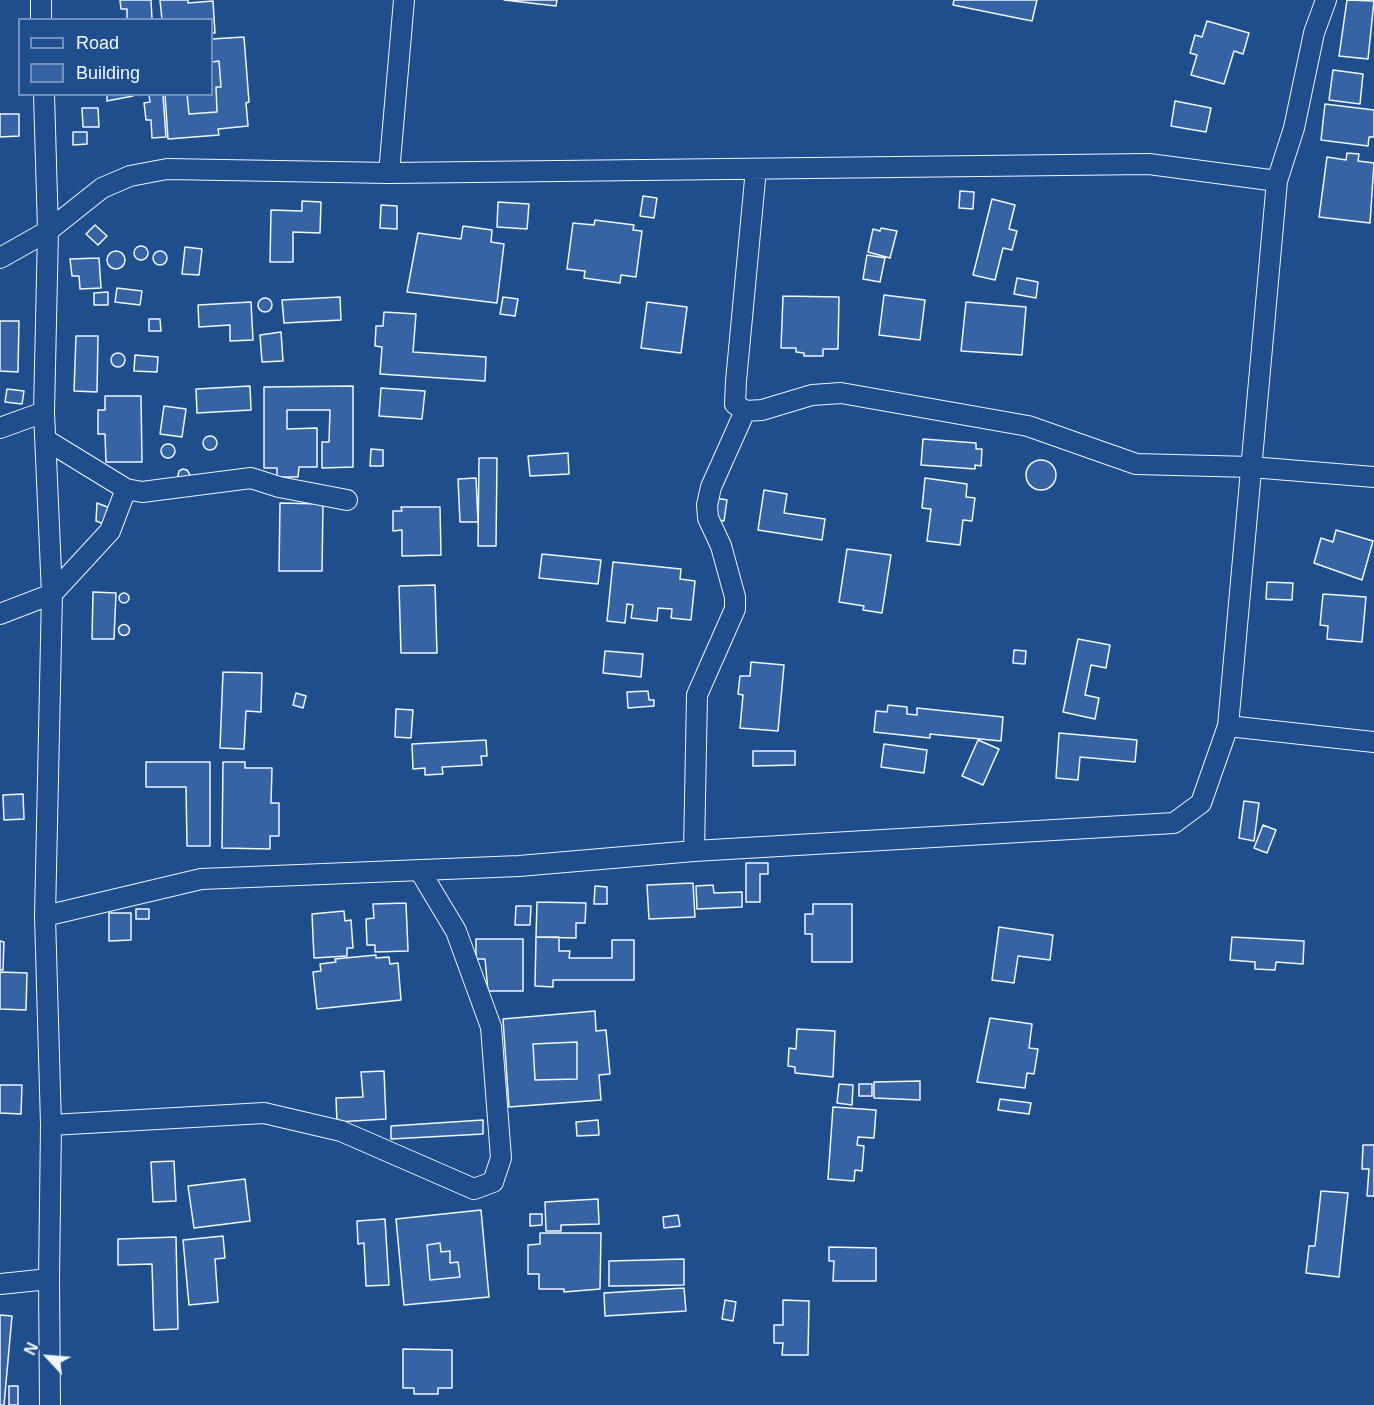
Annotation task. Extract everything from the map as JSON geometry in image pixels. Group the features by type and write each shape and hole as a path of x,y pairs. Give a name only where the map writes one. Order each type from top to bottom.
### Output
{"street":[{"path":"41,0 41,18"},
{"path":"389,173 404,0"},
{"path":"45,916 201,879 519,866 694,851 1174,823 1201,803 1228,726 1277,181 1294,128 1314,33 1326,0"},
{"path":"44,96 48,231 44,412 52,594 45,916 51,1125 50,1405"},
{"path":"0,258 48,231 102,188 130,176 167,169 389,173 1149,164 1277,181"},
{"path":"756,169 736,381 735,404 745,411 762,410 812,395 841,393 1028,426 1136,464 1251,467 1374,477"},
{"path":"694,851 697,695 735,609 735,597 727,566 708,518 707,505 711,486 745,411"},
{"path":"0,428 44,412"},
{"path":"46,440 126,489 142,492 251,478 279,487 348,500"},
{"path":"0,614 52,594 110,531 126,489"},
{"path":"1228,726 1374,742"},
{"path":"51,1125 264,1113 341,1131 474,1189 493,1182 501,1158 491,1027 456,931 420,871"},
{"path":"0,1284 50,1279"}],"building":[{"path":"120,0 151,0 152,18 127,18 127,9 121,9"},
{"path":"160,0 188,0 188,3 213,1 215,33 213,33 213,18 162,18"},
{"path":"504,0 557,0 556,6"},
{"path":"954,0 1037,0 1032,21 953,5"},
{"path":"1347,0 1374,1 1368,59 1339,56"},
{"path":"1207,21 1249,33 1243,54 1234,51 1224,84 1191,75 1197,55 1190,53 1195,35 1202,37"},
{"path":"244,37 249,102 246,103 248,126 218,129 219,135 168,139 165,96 187,96 189,114 217,112 216,87 221,87 219,61 213,62 213,39"},
{"path":"219,61 221,87 216,87 217,112 189,114 187,96 213,96 213,62"},
{"path":"1333,70 1363,74 1360,104 1329,100"},
{"path":"107,96 133,96 107,101"},
{"path":"149,96 163,96 166,137 152,138 151,120 146,120 144,103 150,102"},
{"path":"1175,101 1211,108 1206,132 1171,126"},
{"path":"1325,104 1374,110 1374,137 1369,137 1368,146 1321,140"},
{"path":"82,108 98,108 99,127 83,127"},
{"path":"0,114 19,114 19,136 0,137"},
{"path":"73,132 87,132 87,144 73,145"},
{"path":"1347,153 1359,154 1358,161 1374,163 1370,223 1319,217 1327,157 1346,160"},
{"path":"960,191 974,192 973,209 959,208"},
{"path":"643,196 657,198 654,218 640,216"},
{"path":"992,199 1015,205 1009,229 1017,231 1012,250 1003,248 995,280 973,275"},
{"path":"302,201 321,202 320,233 293,232 293,262 270,262 271,210 302,211"},
{"path":"498,202 529,204 527,229 497,227"},
{"path":"381,205 397,206 397,229 380,228"},
{"path":"595,220 634,225 633,230 642,231 636,277 621,275 620,283 584,278 585,271 567,269 573,223 594,225"},
{"path":"95,225 107,236 98,245 86,234"},
{"path":"463,226 492,230 491,242 504,244 497,303 407,292 418,233 461,239"},
{"path":"881,228 897,231 890,258 868,252 873,229 880,231"},
{"path":"138,246 144,246 148,253 144,260 138,260 134,256 134,250"},
{"path":"185,247 202,249 199,275 182,274"},
{"path":"116,251 122,254 125,260 122,266 116,269 110,266 107,260 110,254"},
{"path":"160,251 165,253 167,258 165,263 160,265 155,263 153,258 155,253"},
{"path":"867,255 885,258 880,282 863,279"},
{"path":"99,258 101,288 80,289 79,276 72,276 70,259"},
{"path":"1017,278 1038,282 1036,298 1014,294"},
{"path":"117,288 142,291 140,305 115,302"},
{"path":"108,292 108,305 94,305 94,293"},
{"path":"884,295 925,300 920,340 879,335"},
{"path":"783,296 839,297 838,349 823,349 823,356 804,356 804,353 796,352 796,348 781,348"},
{"path":"340,297 341,320 284,323 282,300"},
{"path":"503,297 518,299 515,316 500,314"},
{"path":"262,298 268,298 272,305 268,312 262,312 258,308 258,302"},
{"path":"251,302 253,340 230,341 230,325 199,327 198,305"},
{"path":"647,302 687,307 681,353 641,348"},
{"path":"966,302 1026,307 1022,355 961,351"},
{"path":"384,312 416,314 413,352 486,357 485,381 380,374 382,347 375,346 376,326 383,326"},
{"path":"149,319 160,319 161,331 149,331"},
{"path":"0,321 19,321 18,372 0,371"},
{"path":"281,332 283,361 262,362 260,335"},
{"path":"76,336 98,336 97,392 74,391"},
{"path":"115,353 121,353 125,360 121,367 115,367 111,363 111,357"},
{"path":"135,355 158,357 157,372 134,371"},
{"path":"250,386 251,410 197,413 196,389"},
{"path":"353,386 353,467 322,468 322,442 329,442 330,410 287,410 287,429 317,428 317,467 299,467 298,477 277,477 277,468 264,468 264,387"},
{"path":"381,388 425,391 422,419 379,416"},
{"path":"7,389 24,391 22,404 5,402"},
{"path":"105,396 141,396 142,462 106,462 105,434 98,434 98,410 105,410"},
{"path":"164,406 186,409 182,437 160,434"},
{"path":"207,436 213,436 217,443 213,450 207,450 203,446 203,440"},
{"path":"923,439 976,443 976,449 982,449 981,466 975,465 975,469 921,465"},
{"path":"165,444 171,444 175,451 171,458 165,458 161,454 161,448"},
{"path":"371,449 383,450 383,466 370,466"},
{"path":"568,453 569,474 530,476 528,456"},
{"path":"479,458 497,458 496,546 478,546"},
{"path":"1041,460 1047,461 1055,469 1055,481 1047,489 1041,490 1035,489 1027,481 1026,475 1027,469 1035,461"},
{"path":"187,470 192,478 177,480 179,471"},
{"path":"476,478 478,522 460,522 458,479"},
{"path":"925,478 967,484 966,497 975,498 972,521 963,520 960,545 927,541 931,509 922,508"},
{"path":"764,490 787,494 784,513 825,519 822,540 758,530"},
{"path":"716,498 727,500 724,521 712,519"},
{"path":"97,503 115,510 109,526 96,521"},
{"path":"280,503 323,504 322,571 279,571"},
{"path":"401,507 440,507 441,555 402,556 402,530 393,531 393,511 402,511"},
{"path":"1336,530 1373,541 1362,580 1314,563 1321,538 1333,542"},
{"path":"847,549 891,555 882,613 863,610 864,606 839,602"},
{"path":"542,554 601,560 598,584 539,578"},
{"path":"613,562 681,569 680,579 695,581 691,620 671,618 672,609 658,608 657,621 631,618 633,605 627,604 625,623 607,621"},
{"path":"1267,582 1293,583 1292,600 1266,599"},
{"path":"435,585 437,653 401,653 399,586"},
{"path":"93,592 116,593 114,639 92,639"},
{"path":"124,593 128,594 128,602 124,603 120,602 119,598 120,594"},
{"path":"1323,594 1366,597 1362,642 1327,639 1328,626 1320,625"},
{"path":"124,624 130,630 124,636 118,630"},
{"path":"1078,639 1110,645 1106,668 1091,665 1085,695 1099,698 1095,719 1063,712"},
{"path":"1014,650 1026,651 1025,664 1013,663"},
{"path":"605,651 643,654 641,677 603,673"},
{"path":"751,662 784,665 778,731 740,728 743,695 738,694 740,676 750,676"},
{"path":"223,672 262,673 261,712 246,711 244,749 220,748"},
{"path":"648,691 649,700 654,700 654,706 628,708 627,692"},
{"path":"296,693 306,696 303,708 293,705"},
{"path":"888,705 907,707 907,714 917,715 917,708 1003,717 1001,741 930,734 930,738 874,732 876,711 887,712"},
{"path":"396,709 413,710 411,738 395,737"},
{"path":"1059,733 1137,740 1135,762 1080,757 1078,780 1056,778"},
{"path":"486,740 487,756 481,756 482,765 442,767 443,774 425,775 425,768 413,769 412,744"},
{"path":"978,740 999,749 983,785 962,776"},
{"path":"884,744 927,750 924,773 881,767"},
{"path":"753,751 795,751 795,765 753,766"},
{"path":"146,762 210,762 210,846 187,846 186,787 146,787"},
{"path":"223,762 245,762 245,768 272,768 271,803 279,803 279,836 270,836 270,849 222,848"},
{"path":"23,794 24,819 4,820 3,795"},
{"path":"1244,801 1259,803 1254,841 1239,838"},
{"path":"1263,825 1276,830 1267,853 1254,848"},
{"path":"746,863 768,863 768,874 760,874 760,902 746,902"},
{"path":"693,883 695,917 649,919 647,885"},
{"path":"713,885 714,893 742,892 742,907 697,909 696,886"},
{"path":"595,886 607,887 607,904 594,904"},
{"path":"537,902 586,903 585,923 576,923 576,938 536,937"},
{"path":"406,903 408,951 375,952 375,945 367,945 366,919 374,918 373,904"},
{"path":"813,904 852,904 852,962 812,962 812,934 805,934 805,914 813,914"},
{"path":"516,906 531,906 530,925 515,925"},
{"path":"136,909 149,909 149,919 136,919"},
{"path":"344,911 345,921 351,920 353,948 347,948 347,956 314,958 312,914"},
{"path":"109,913 131,913 131,940 109,941"},
{"path":"999,927 1053,935 1050,960 1018,956 1014,983 992,980"},
{"path":"536,937 559,937 559,951 570,951 569,958 612,958 612,940 634,940 634,980 553,980 553,987 535,986"},
{"path":"1232,937 1304,941 1303,964 1276,962 1275,970 1255,969 1255,962 1230,960"},
{"path":"476,939 523,939 523,991 488,991 485,959 476,959"},
{"path":"0,941 4,942 3,970 0,970"},
{"path":"376,955 376,958 389,957 390,964 398,963 401,1000 317,1009 313,972 321,971 320,964 336,962 335,959"},
{"path":"0,972 27,973 26,1010 0,1009"},
{"path":"595,1011 596,1031 606,1030 610,1074 599,1075 601,1100 509,1107 503,1019","holes":["577,1042 577,1079 535,1080 533,1044"]},
{"path":"990,1018 1032,1024 1029,1048 1038,1049 1034,1074 1027,1073 1025,1088 977,1082"},
{"path":"797,1029 835,1031 833,1077 795,1073 795,1067 788,1066 789,1048 796,1049"},
{"path":"577,1042 577,1079 535,1080 533,1044"},
{"path":"384,1071 386,1119 337,1122 336,1098 363,1097 361,1072"},
{"path":"920,1081 920,1100 874,1098 874,1082"},
{"path":"839,1084 853,1085 852,1105 837,1103"},
{"path":"859,1084 872,1084 872,1096 859,1096"},
{"path":"0,1085 22,1085 21,1114 0,1113"},
{"path":"1000,1099 1031,1103 1029,1114 998,1110"},
{"path":"833,1107 876,1110 874,1138 858,1137 857,1145 864,1146 862,1171 855,1170 854,1181 828,1179"},
{"path":"483,1120 483,1134 391,1139 391,1126"},
{"path":"598,1120 599,1135 577,1136 576,1122"},
{"path":"1363,1145 1374,1145 1374,1196 1367,1196 1369,1169 1362,1169"},
{"path":"174,1161 176,1201 153,1202 151,1162"},
{"path":"245,1179 250,1221 194,1228 188,1186"},
{"path":"1321,1191 1348,1193 1339,1277 1306,1273 1309,1246 1315,1246"},
{"path":"598,1199 599,1224 561,1225 561,1231 546,1231 545,1202"},
{"path":"481,1210 489,1297 404,1305 396,1219","holes":["440,1243 441,1252 450,1251 450,1263 458,1262 460,1277 430,1280 427,1245"]},
{"path":"530,1214 542,1214 542,1225 530,1226"},
{"path":"678,1215 680,1226 664,1228 663,1217"},
{"path":"385,1219 389,1285 366,1286 364,1243 358,1244 357,1221"},
{"path":"540,1233 601,1233 600,1289 564,1292 564,1289 539,1289 539,1274 528,1274 528,1245 540,1244"},
{"path":"223,1236 225,1258 215,1259 218,1302 189,1305 183,1240"},
{"path":"176,1237 178,1329 154,1330 152,1264 118,1265 118,1239"},
{"path":"440,1243 441,1252 450,1251 450,1263 458,1262 460,1277 430,1280 427,1245"},
{"path":"829,1247 876,1248 876,1281 833,1281 834,1261 829,1261"},
{"path":"684,1259 684,1285 609,1286 609,1261"},
{"path":"684,1288 686,1311 605,1316 604,1293"},
{"path":"725,1300 736,1302 733,1321 722,1319"},
{"path":"783,1300 809,1301 808,1355 782,1355 783,1343 774,1343 774,1325 783,1325"},
{"path":"0,1315 12,1316 4,1405 0,1405"},
{"path":"403,1349 452,1350 452,1388 438,1388 438,1394 414,1394 414,1388 403,1388"},
{"path":"9,1386 18,1386 18,1405 9,1405"}]}
